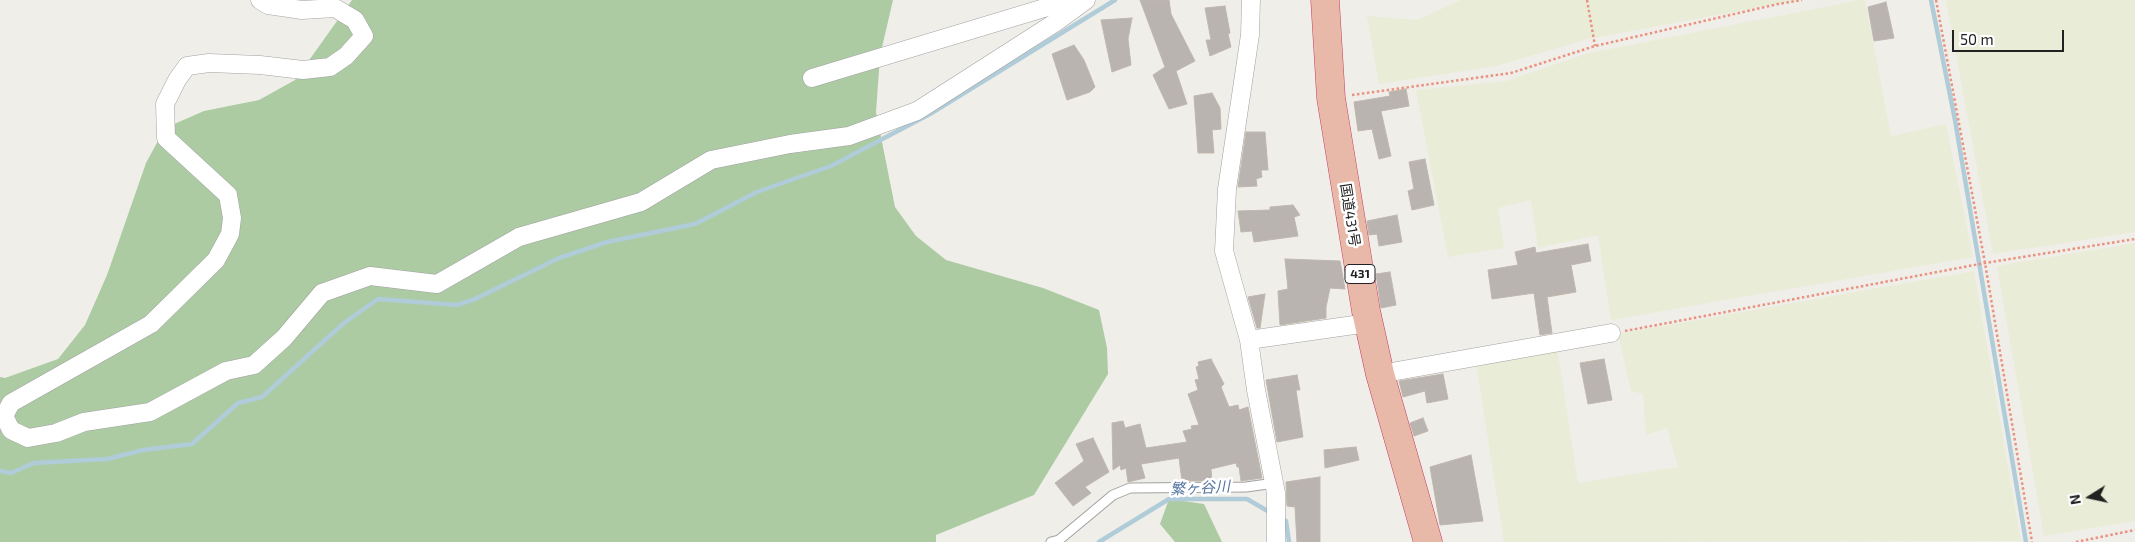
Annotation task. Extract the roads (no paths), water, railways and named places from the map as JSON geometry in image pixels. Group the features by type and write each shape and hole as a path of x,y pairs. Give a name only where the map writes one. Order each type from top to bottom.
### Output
{"highway":[{"name":"国道431号","path":"1325,0 1331,98 1368,323 1380,374 1428,542"}],"street":[{"path":"260,0 268,5 302,10 335,8 355,20 364,36 346,56 330,67 303,70 260,65 209,63 187,66 177,80 165,104 166,138 228,195 232,218 230,234 216,260 151,324 11,403 4,416 11,430 28,438 56,433 84,422 150,412 226,371 254,364 284,338 322,293 370,276 437,284 519,237 641,202 711,160 790,144 849,136 917,111 1056,22 1086,0"},
{"path":"812,78 1071,0"},
{"path":"1252,0 1250,35 1227,189 1224,251 1250,340 1256,390 1275,483 1276,542"},
{"path":"1250,340 1368,323"},
{"path":"1380,374 1611,333"}],"lane":[{"path":"1051,542 1059,540 1113,496 1130,488 1246,487 1275,483"}],"waterway":[{"path":"0,471 11,473 34,463 107,459 143,450 192,444 238,403 262,397 344,323 378,299 457,305 475,299 559,258 607,242 695,224 757,192 831,166 930,114 1115,0"},
{"path":"1931,0 1955,120 2026,542"},
{"name":"繁ヶ谷川","path":"1099,542 1169,499 1247,499 1271,513"},
{"name":"繁ヶ谷川","path":"1280,518 1286,521 1289,542"}]}
